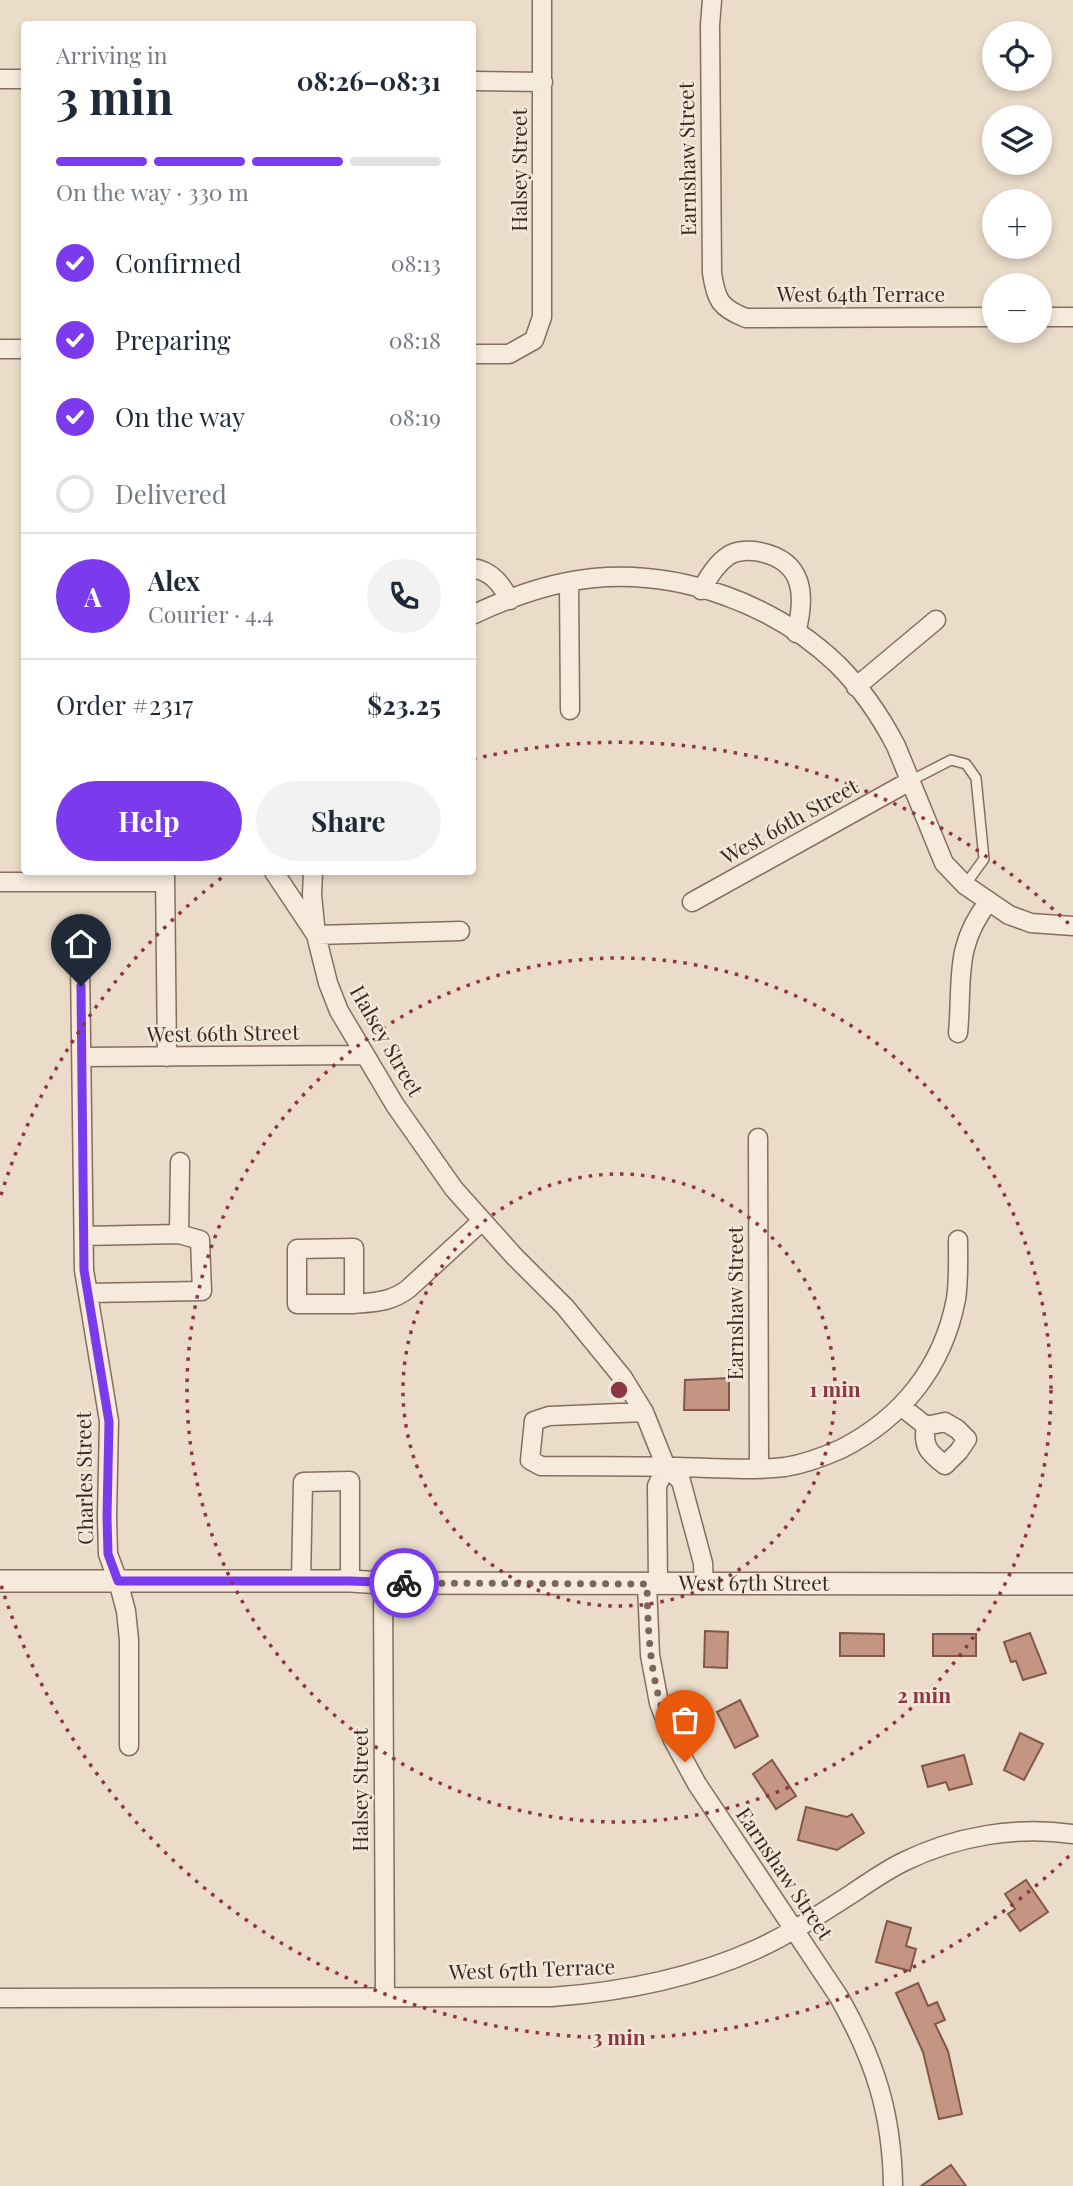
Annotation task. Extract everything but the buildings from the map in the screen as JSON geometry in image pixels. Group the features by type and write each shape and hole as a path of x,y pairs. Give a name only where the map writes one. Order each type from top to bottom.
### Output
{"street":[{"name":"Halsey Street","path":"476,354 509,354 534,340 542,317 542,0"},
{"name":"Earnshaw Street","path":"712,0 712,273 715,296 730,312"},
{"path":"0,79 21,79"},
{"path":"476,81 543,82"},
{"name":"West 64th Terrace","path":"730,312 746,318 982,317"},
{"path":"1052,317 1073,317"},
{"path":"0,349 21,349"},
{"path":"701,590 715,568 730,554 753,550 774,555 790,565 800,585 802,611 796,633"},
{"path":"476,568 498,580 510,600"},
{"path":"476,613 544,587 592,578 621,577 665,580 754,607 807,639 838,665 856,687 886,727 896,746 944,863 965,885 1009,915 1031,923 1073,926"},
{"path":"569,583 570,710"},
{"path":"856,687 936,620"},
{"name":"West 66th Street","path":"692,902 910,781"},
{"name":"Halsey Street","path":"276,875 316,934 335,1002 395,1105 454,1189 574,1317 623,1378 644,1412 666,1467 681,1481 703,1563 704,1584"},
{"path":"313,875 316,934 460,931"},
{"path":"1,882 165,877 166,1057"},
{"path":"958,1033 960,971 966,941 976,918 989,901"},
{"name":"Charles Street","path":"80,962 84,1270 109,1422 108,1554 126,1611 129,1640 129,1746"},
{"name":"West 66th Street","path":"82,1057 364,1055"},
{"name":"Earnshaw Street","path":"758,1138 759,1468"},
{"path":"179,1234 180,1162"},
{"path":"354,1304 354,1248 297,1249 298,1304 354,1304 386,1301 408,1289 482,1221"},
{"path":"84,1236 179,1234 200,1240 202,1291 88,1293"},
{"path":"644,1412 549,1416 534,1422 530,1460 541,1466 786,1467 827,1455 862,1438 902,1406 921,1384 936,1357 949,1326 956,1297 958,1240"},
{"path":"902,1406 926,1426"},
{"path":"653,1583 657,1486 666,1467"},
{"path":"301,1581 303,1482 350,1481 350,1581"},
{"name":"West 67th Street","path":"0,1581 1073,1584"},
{"name":"Halsey Street","path":"383,1583 385,1997"},
{"name":"Earnshaw Street","path":"653,1583 649,1655 659,1703 673,1740 697,1784 839,1997 859,2032 876,2074 887,2119 893,2186"},
{"name":"West 67th Terrace","path":"0,1998 551,1997 596,1994 645,1986 702,1971 757,1950 894,1867 938,1847 973,1837 1012,1832 1073,1833"}],"lane":[{"path":"910,781 951,761 966,764 976,778 984,859 965,885"}],"way so far":[{"path":"404,1583 647,1584 649,1655 659,1703 673,1740 685,1762"}],"route":[{"path":"81,986 84,1270 109,1422 108,1554 118,1581 404,1583"}]}
